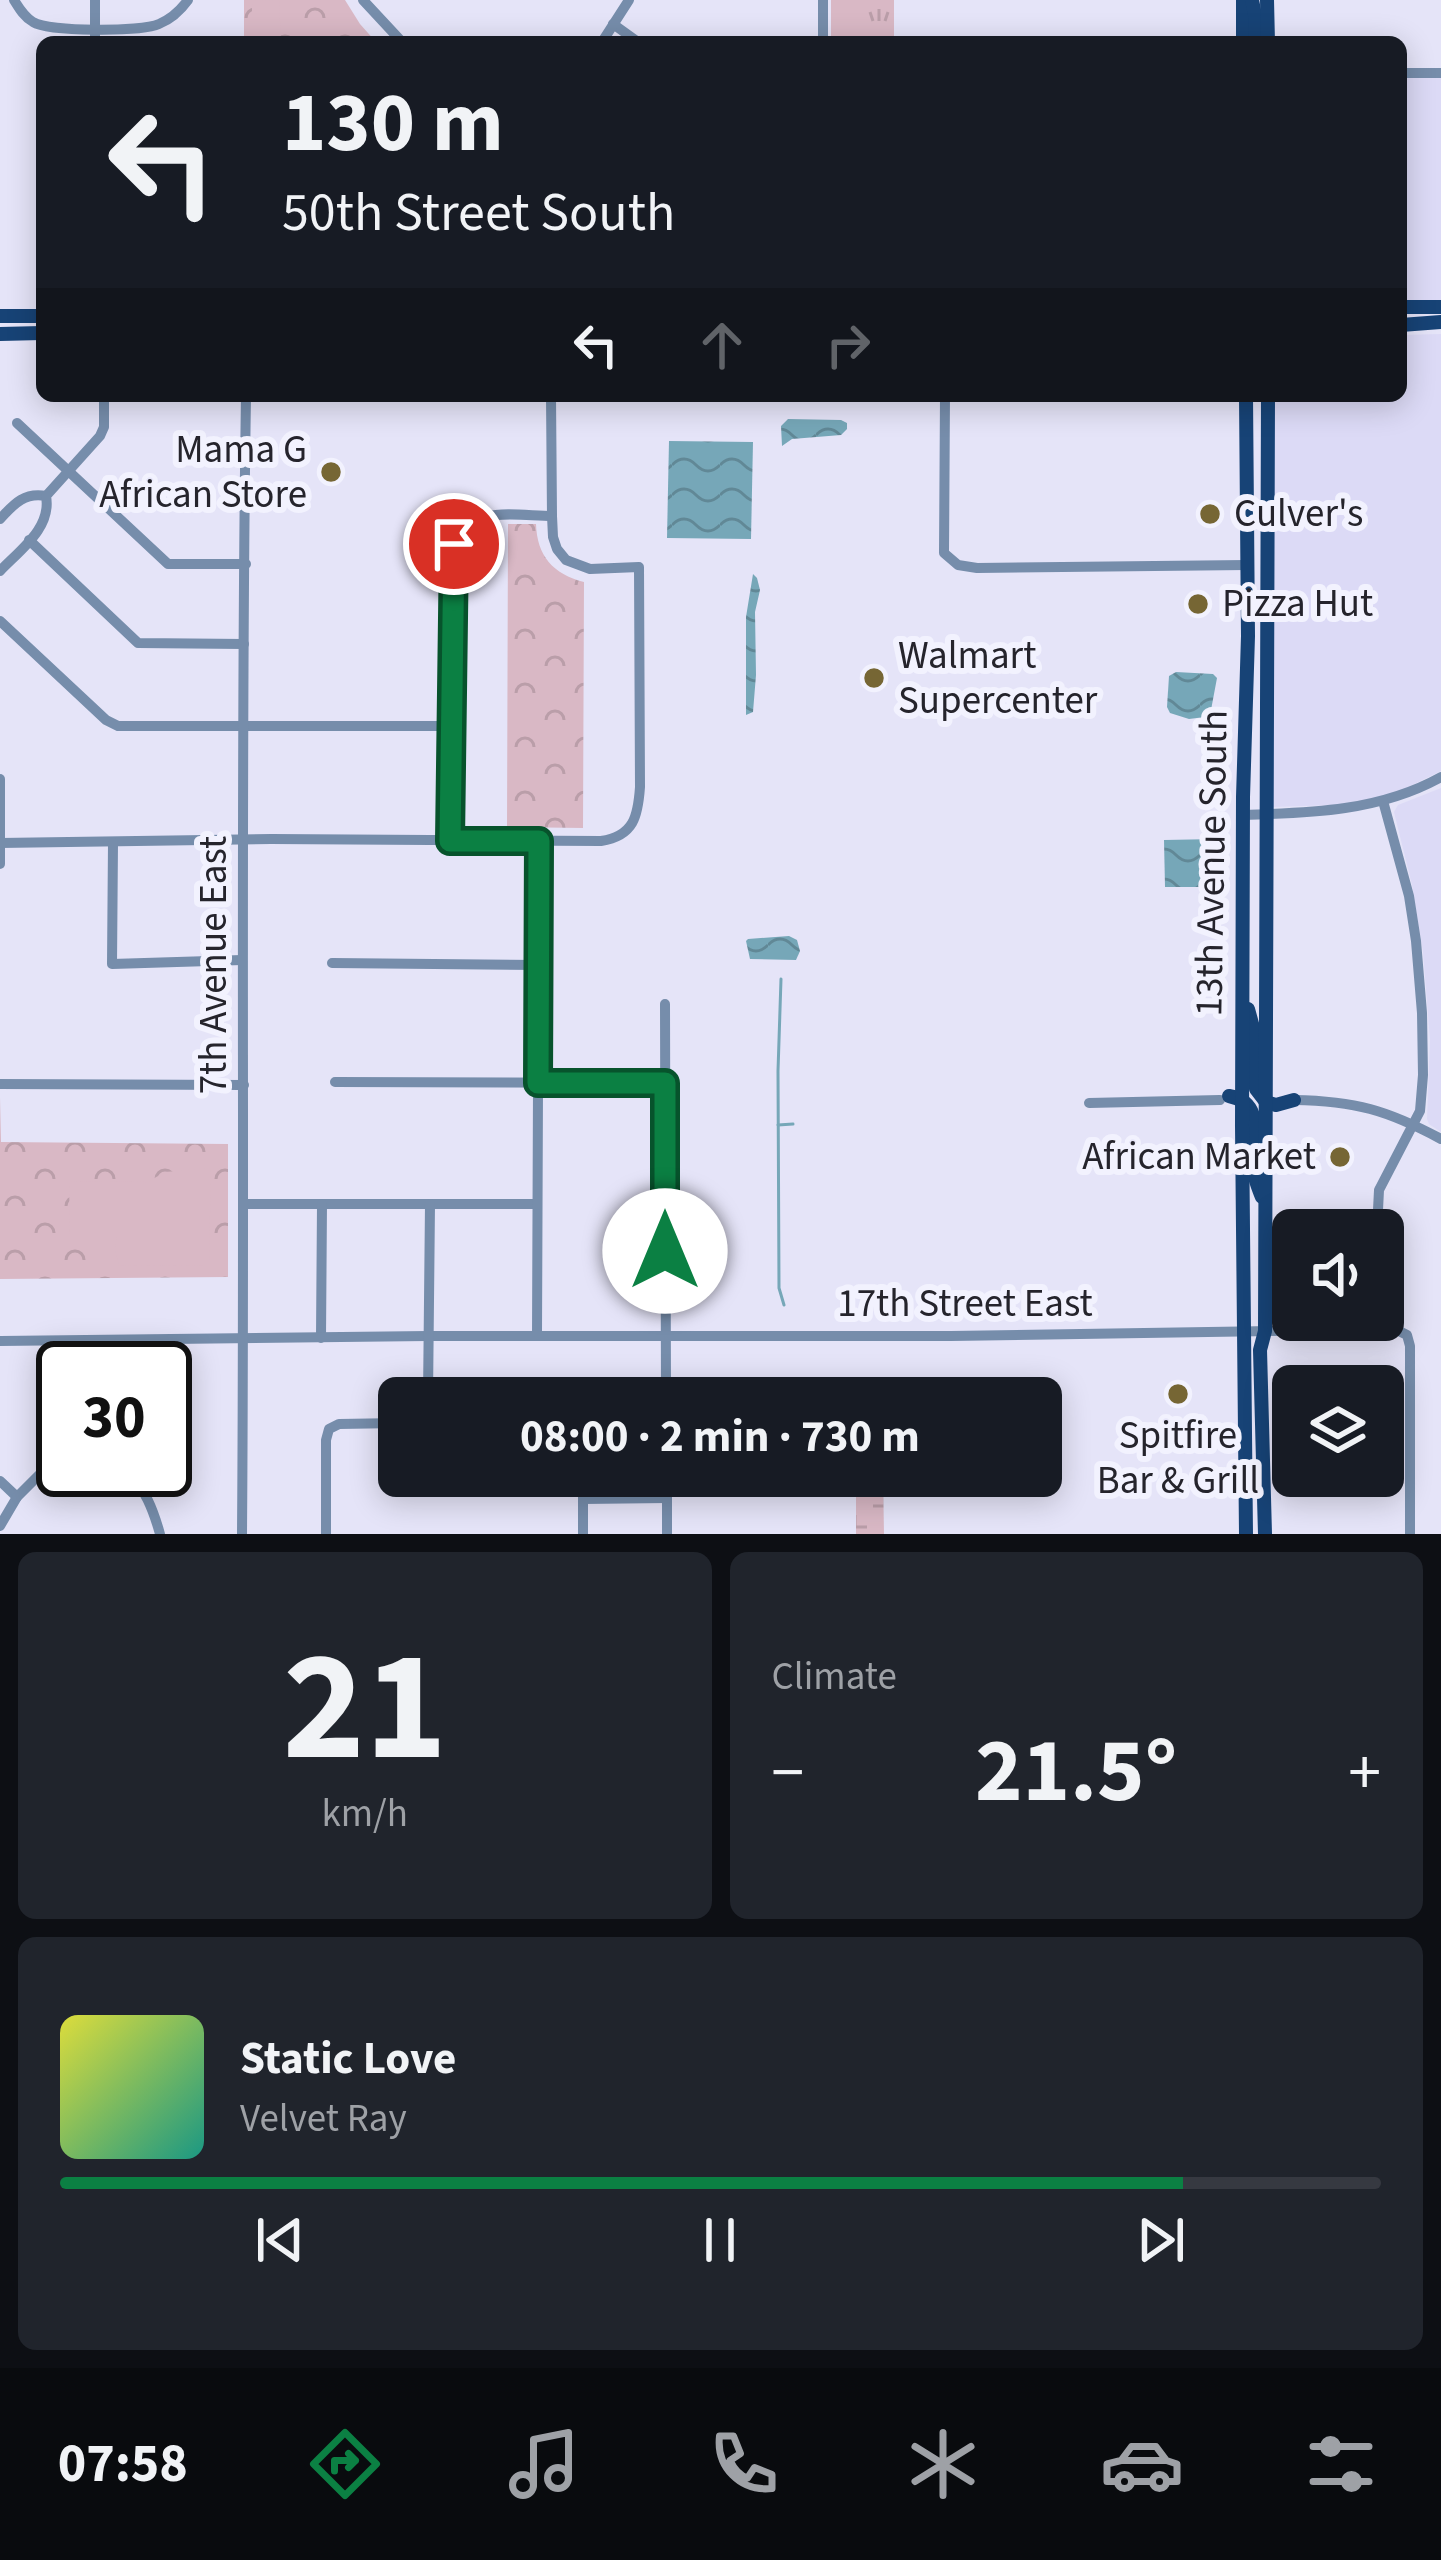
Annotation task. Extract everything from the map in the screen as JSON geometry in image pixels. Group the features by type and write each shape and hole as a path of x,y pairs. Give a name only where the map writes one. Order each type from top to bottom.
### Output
{"main road":[{"path":"1244,36 1247,0"},
{"path":"1247,0 1256,15 1256,36"},
{"path":"1267,0 1268,36"},
{"path":"1407,307 1441,307"},
{"path":"0,316 36,316"},
{"path":"1407,327 1441,326"},
{"path":"0,334 36,333"},
{"name":"13th Avenue South","path":"1231,1098 1243,1073 1246,402"},
{"name":"13th Avenue South","path":"1268,402 1266,1076 1271,1103"},
{"path":"1247,565 1257,569 1259,578 1266,670"},
{"path":"1243,990 1254,1031 1254,1082 1261,1097 1271,1103 1294,1100"},
{"path":"1266,1076 1274,1091 1294,1100"},
{"path":"1231,1098 1254,1114 1255,1178 1266,1207"},
{"path":"1231,1098 1242,1126"},
{"path":"1231,1098 1242,1126 1246,1534"},
{"path":"1264,1534 1260,1350 1265,1331 1266,1142 1271,1103"}],"street":[{"path":"14,0 30,21 95,35 162,23 188,0"},
{"path":"95,0 95,35"},
{"path":"362,0 396,36"},
{"path":"606,36 629,0"},
{"path":"823,0 823,36"},
{"path":"613,24 630,36"},
{"path":"1407,73 1441,73"},
{"path":"0,571 47,516 46,496 100,436 104,402"},
{"name":"7th Avenue East","path":"242,1534 246,402"},
{"path":"0,843 610,840 628,831 638,812 640,567 576,566 557,549 552,516 551,402"},
{"path":"945,402 944,553 958,566 1247,565"},
{"path":"16,423 168,564 246,563"},
{"path":"0,519 19,500 46,496"},
{"path":"450,841 453,562 458,535 478,518 552,516"},
{"path":"29,540 139,643 244,644"},
{"path":"0,621 106,721 118,726 452,726"},
{"path":"1243,815 1334,810 1383,801 1441,777"},
{"path":"0,778 0,864"},
{"path":"1377,1209 1379,1190 1420,1111 1423,1078 1420,985 1409,896 1383,801"},
{"path":"537,1336 539,841"},
{"path":"113,843 112,964 242,960"},
{"path":"332,963 538,965"},
{"path":"665,1004 665,1377"},
{"path":"335,1082 665,1083"},
{"path":"0,1084 244,1085"},
{"path":"1089,1103 1231,1098"},
{"path":"1294,1100 1356,1104 1391,1114 1441,1139"},
{"path":"245,1204 537,1204"},
{"path":"321,1338 322,1204"},
{"path":"428,1377 430,1204"},
{"name":"17th Street East","path":"242,1338 1272,1331"},
{"path":"1404,1333 1410,1346 1410,1534"},
{"path":"0,1341 242,1338"},
{"path":"326,1534 329,1429 340,1424 378,1423"},
{"path":"0,1526 16,1497 36,1477"},
{"path":"0,1481 16,1497"},
{"path":"147,1497 160,1534"},
{"path":"583,1534 583,1499 667,1498 667,1534"}],"shaded area":[{"path":"1441,77 1441,302 1407,302 1407,78"},
{"path":"1441,334 1441,771 1388,797 1271,807 1271,402 1407,402 1407,335"},
{"path":"1441,788 1441,1132 1427,1119 1430,1040 1423,952 1394,812 1398,805"}],"green space":[{"path":"244,0 345,0 371,36 244,36"},
{"path":"256,0 279,1 281,36 252,36"},
{"path":"831,0 894,0 894,36 831,36"},
{"path":"508,524 536,524 549,562 584,582 583,828 507,827"},
{"path":"0,1097 1,1142 228,1144 228,1277 0,1279"},
{"path":"211,1168 209,1260 204,1265 119,1266 117,1235 70,1235 69,1182 144,1184 165,1172"},
{"path":"856,1497 883,1497 884,1534 856,1534"}],"water":[{"path":"788,419 841,420 847,429 841,435 792,439 782,446 781,426"},
{"path":"669,441 753,442 751,539 667,538"},
{"path":"753,574 760,590 755,612 756,675 753,712 746,715 746,617"},
{"path":"1176,672 1217,678 1211,710 1205,717 1189,719 1170,713 1169,676"},
{"path":"1217,839 1217,887 1165,887 1164,840"},
{"path":"789,936 797,940 796,960 750,959 748,939"}],"waterway":[{"path":"781,979 779,1288 784,1305"},
{"path":"778,1125 793,1124"}],"place":[{"name":"Mama G African Store","path":"331,472"},
{"name":"Culver's","path":"1210,514"},
{"name":"Pizza Hut","path":"1198,604"},
{"name":"Walmart Supercenter","path":"874,678"},
{"name":"African Market","path":"1340,1157"},
{"name":"Spitfire Bar & Grill","path":"1178,1394"}],"route":[{"path":"454,544 450,841 539,841 538,1083 665,1083 665,1251"}]}
